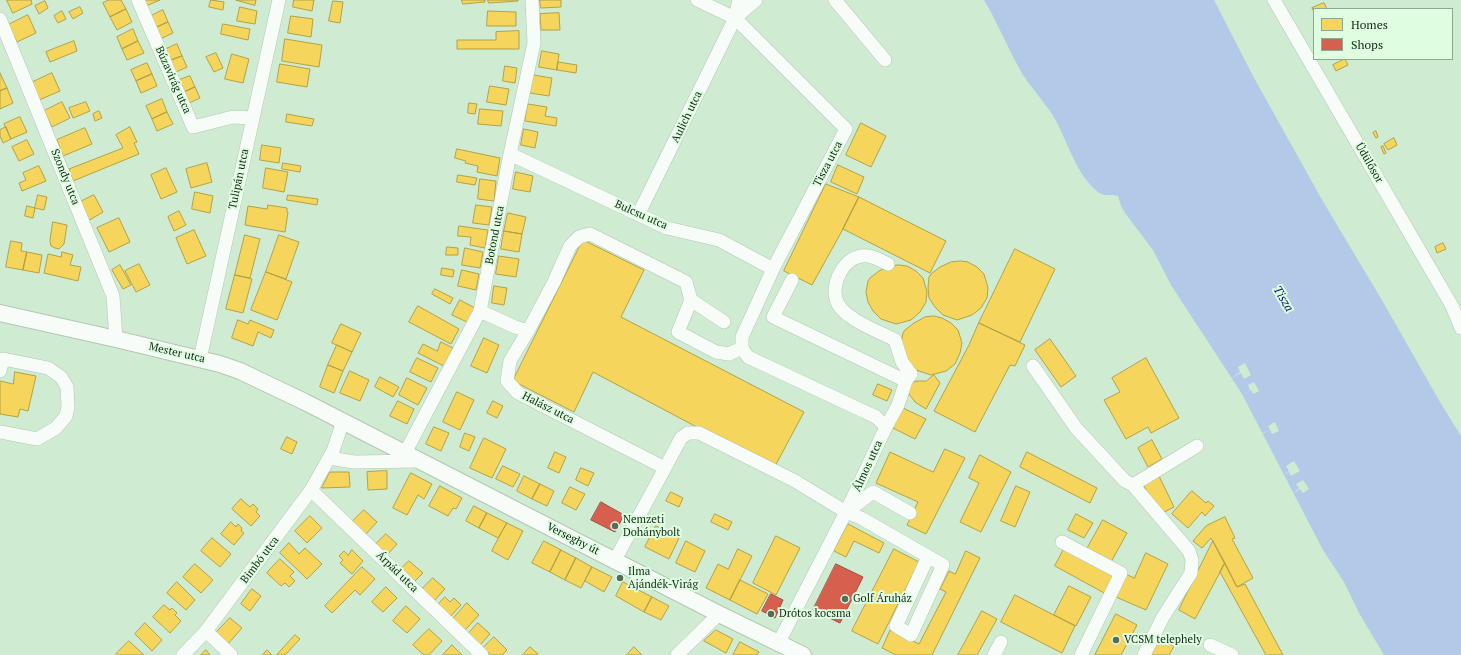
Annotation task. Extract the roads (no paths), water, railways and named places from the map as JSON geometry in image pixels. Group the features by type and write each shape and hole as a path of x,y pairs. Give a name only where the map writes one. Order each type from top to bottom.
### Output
{"main road":[{"name":"Mester utca","path":"0,313 200,358 240,371 343,421"},
{"name":"Verseghy út","path":"343,421 719,614 803,655"}],"street":[{"name":"Búzavirág utca","path":"138,0 193,127 233,117 253,118"},
{"name":"Tulipán utca","path":"200,358 279,0"},
{"name":"Botond utca","path":"405,453 480,311 510,154 534,43 532,0"},
{"path":"697,0 735,18"},
{"path":"735,18 738,0"},
{"path":"735,18 756,0"},
{"path":"835,0 886,60"},
{"name":"Üdülősor","path":"1274,0 1452,306 1461,328"},
{"name":"Aulich utca","path":"638,215 735,18"},
{"name":"Tisza utca","path":"735,18 846,129 773,269 742,337 745,352"},
{"name":"Szondy utca","path":"0,19 113,296 116,339"},
{"name":"Bulcsu utca","path":"510,154 667,228 718,240 773,269"},
{"name":"Halász utca","path":"665,468 518,393 507,380 510,361 554,282 570,246 579,237 590,234 686,282 691,300"},
{"path":"886,427 898,405 906,381 911,374 902,362 895,340 849,316 838,303 836,290 838,276 847,262 855,258 867,255 888,264"},
{"path":"792,280 772,317 906,381"},
{"path":"724,322 691,300 678,332 716,352 729,354 745,352"},
{"path":"480,311 528,331"},
{"name":"Álmos utca","path":"745,352 876,417 886,427 846,512 779,642"},
{"path":"0,371 3,359 48,368 61,377 67,387 68,407 66,416 56,428 37,439 0,432"},
{"path":"1033,366 1076,428 1125,481 1133,485 1189,551 1192,560 1191,573 1163,617 1144,655"},
{"name":"Bimbó utca","path":"183,655 206,631 311,490 333,450 343,421"},
{"path":"615,560 681,438 688,432 699,433 794,481 846,512 861,518 943,565 911,635 896,626 928,557"},
{"path":"1133,485 1197,446"},
{"path":"329,458 354,462 421,461"},
{"name":"Árpád utca","path":"311,490 482,655"},
{"path":"846,512 873,492 910,513"},
{"path":"1062,542 1121,573 1081,655"},
{"path":"677,655 719,614"},
{"path":"206,631 231,655"},
{"path":"994,655 1001,642"},
{"path":"1210,645 1232,655"}],"water":[{"name":"Tisza","path":"984,0 1214,0 1253,76 1321,198 1461,436 1461,655 1384,655 1359,613 1344,582 1323,550 1242,394 1171,285 1153,250 1125,213 1118,196 1101,194 1098,192 1090,185 1078,168 1056,121 1023,75"}],"place":[{"name":"Nemzeti Dohánybolt","path":"615,526"},
{"name":"Ilma Ajándék-Virág","path":"620,578"},
{"name":"Golf Áruház","path":"845,599"},
{"name":"Drótos kocsma","path":"771,614"},
{"name":"VCSM telephely","path":"1116,640"}]}
